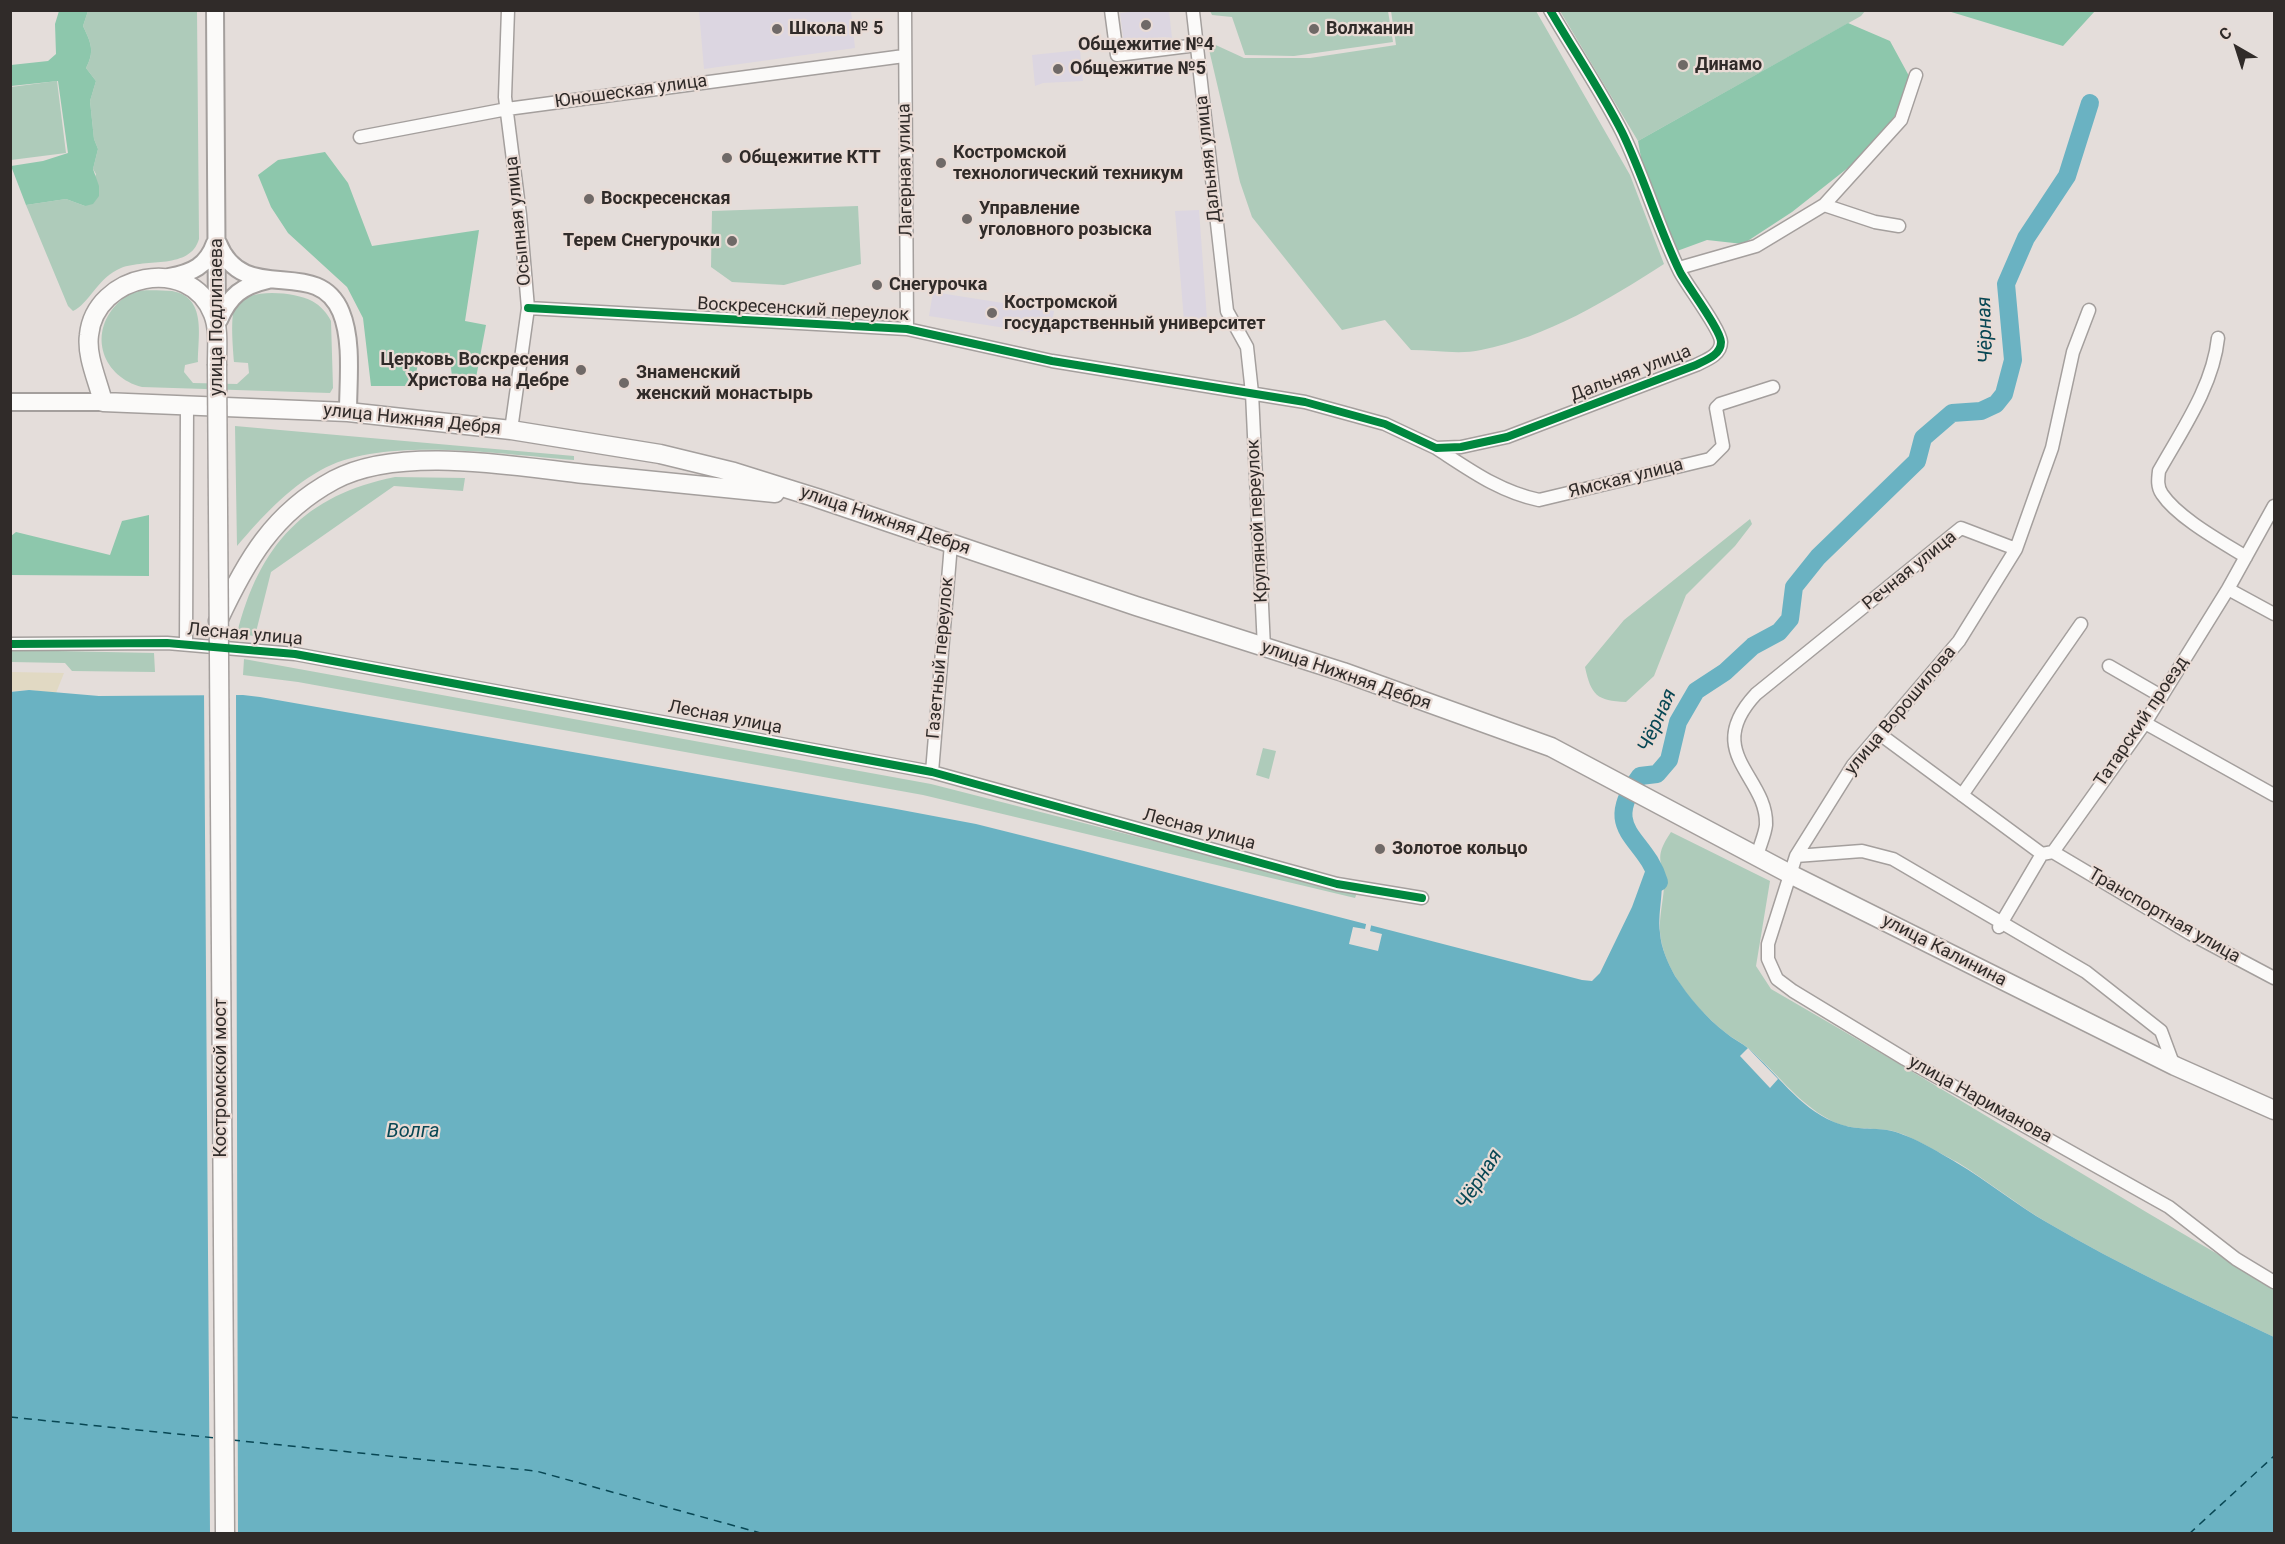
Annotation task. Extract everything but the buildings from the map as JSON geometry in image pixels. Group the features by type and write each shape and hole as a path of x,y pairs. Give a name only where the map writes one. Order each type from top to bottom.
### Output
{"highway":[{"path":"103,402 88,344 89,333 95,314 105,300 123,286 137,280 169,277 196,289 212,312 217,325"},
{"name":"улица Подлипаева","path":"217,325 218,623"},
{"name":"улица Нижняя Дебря","path":"103,402 348,412 511,430 660,454 734,472 1264,648 1343,672 1551,747 1714,834"},
{"path":"218,623 250,556 273,526 302,500 334,479 363,468 391,462 497,465 817,498"},
{"name":"Костромской мост","path":"218,623 225,1533"},
{"name":"улица Калинина","path":"1714,834 2175,1066 2274,1110"}],"main road":[{"name":"улица Подлипаева","path":"214,10 217,325"},
{"path":"169,277 186,274 200,266 207,260 217,239"},
{"path":"217,239 226,260 236,270 269,280"},
{"path":"217,325 236,292 244,286 269,280 291,280 310,284 323,290 341,311 347,346 348,412"},
{"name":"улица Нижняя Дебря","path":"10,402 103,402"}],"street":[{"name":"Осыпная улица","path":"508,10 507,109 528,308 511,430"},
{"name":"Лагерная улица","path":"905,10 907,329"},
{"path":"1111,10 1117,55 1197,45"},
{"name":"Дальняя улица","path":"1193,12 1227,311 1247,347 1252,393 1305,402 1384,424 1436,448 1461,447 1507,437 1713,357 1721,349 1722,339 1679,268 1622,132 1550,10"},
{"name":"Юношеская улица","path":"360,137 507,109 904,56"},
{"path":"1679,268 1756,246 1824,205 1901,120 1916,75"},
{"path":"1824,205 1866,219 1899,226"},
{"name":"Воскресенский переулок","path":"528,308 907,329 1052,361 1252,393"},
{"path":"2016,549 2052,448 2073,352 2089,310"},
{"path":"2218,338 2216,355 2208,381 2159,471 2158,483 2162,494 2195,524 2246,557"},
{"name":"Ямская улица","path":"1436,448 1493,484 1517,495 1539,500 1710,459 1723,446 1716,408 1720,404 1773,387"},
{"name":"Крупяной переулок","path":"1252,393 1264,648"},
{"path":"186,644 187,405"},
{"name":"Татарский проезд","path":"2001,925 2047,853 2145,723 2228,589 2274,506"},
{"name":"Речная улица","path":"1756,857 1766,826 1762,803 1743,770 1734,746 1741,710 1756,694 1962,528 2016,549"},
{"name":"Газетный переулок","path":"932,772 951,544"},
{"name":"улица Ворошилова","path":"1790,874 1796,856 1853,765 1959,641 2016,549"},
{"path":"2228,589 2274,614"},
{"path":"1962,795 2081,624"},
{"name":"Лесная улица","path":"10,644 186,644 295,654 932,772 1337,884 1422,898"},
{"path":"2109,666 2161,696"},
{"path":"2145,723 2274,795"},
{"name":"Транспортная улица","path":"1881,735 1962,795 2047,853 2274,978"},
{"path":"1796,856 1862,851 1893,860 2001,925 2086,972 2161,1031 2175,1066"},
{"name":"улица Нариманова","path":"1790,874 1768,944 1768,958 1777,979 1905,1059 2169,1207 2236,1259 2274,1282"}],"shaded area":[{"name":"Школа № 5","path":"699,11 851,11 855,48 704,69"},
{"name":"Общежитие №4","path":"1169,11 1172,38 1163,37 1124,44 1120,13"},
{"name":"Общежитие №5","path":"1080,50 1083,81 1043,83 1035,86 1032,55"},
{"name":"Костромской государственный университет","path":"1199,210 1207,319 1184,321 1175,211"},
{"name":"Костромской государственный университет","path":"933,292 1054,311 1050,335 929,316"}],"green space":[{"path":"59,11 88,11 83,26 91,47 86,68 96,81 90,101 94,139 98,149 93,169 99,186 99,196 93,204 85,206 66,199 26,205 11,166 43,161 68,153 58,81 11,86 11,65 48,61 56,54 55,24"},
{"path":"88,11 197,11 199,239 194,249 177,259 131,265 113,272 79,308 73,311 68,306 26,205 66,199 85,206 96,174 93,169 98,149 94,139 90,101 96,81 86,68 91,47 83,26"},
{"name":"Волжанин","path":"1210,11 1388,11 1393,42 1294,56 1245,55 1232,17 1212,15"},
{"path":"1391,11 1536,11 1630,175 1664,264 1599,304 1553,327 1506,344 1481,350 1455,352 1411,350 1385,320 1342,330 1252,217 1240,182 1207,41 1244,58 1310,58 1396,45"},
{"name":"Динамо","path":"1560,11 1865,11 1861,16 1638,141"},
{"path":"1948,11 2095,11 2063,46"},
{"path":"1848,23 1890,41 1909,76 1895,116 1858,160 1792,212 1743,244 1707,240 1677,251 1643,169 1638,141"},
{"path":"57,81 66,153 11,160 11,87"},
{"path":"325,152 348,183 372,246 479,230 465,321 486,325 475,383 453,386 450,359 421,351 413,386 371,386 363,318 347,287 288,233 271,207 258,175 278,160"},
{"path":"858,206 861,264 784,285 732,282 711,267 712,211"},
{"path":"149,290 172,291 191,301 196,309 199,330 198,362 185,365 184,372 193,383 237,384 249,373 248,363 234,362 233,311 241,301 250,296 271,293 294,295 315,303 331,321 333,388 330,393 142,387 129,382 109,365 104,354 102,341 107,317 118,303 132,293"},
{"path":"235,426 574,456 574,460 445,450 377,453 347,459 321,470 297,486 266,514 237,546"},
{"path":"395,477 465,478 463,491 394,486 271,572 255,636 237,634 246,602 258,574 290,529 311,511 335,497 363,485"},
{"path":"149,515 149,576 11,575 11,536 16,532 110,555 122,521"},
{"path":"1750,519 1752,524 1735,546 1686,595 1654,676 1626,702 1608,700 1597,695 1590,684 1585,667 1624,620"},
{"path":"11,650 154,653 155,672 72,671 65,663 11,662"},
{"path":"244,659 931,784 1357,893 1355,898 923,795 298,682 243,675"},
{"path":"1263,748 1276,751 1269,779 1256,775"},
{"path":"1671,832 1770,881 1756,966 1771,989 2274,1287 2274,1337 2103,1254 2036,1216 1957,1162 1922,1143 1895,1132 1851,1127 1837,1123 1806,1104 1758,1057 1704,1013 1683,988 1668,961 1660,932 1664,878 1660,855"}],"sand":[{"path":"11,672 64,673 56,693 11,691"}],"water":[{"name":"Волга","path":"29,690 99,696 243,695 260,697 891,808 976,824 1582,980 1592,981 1600,973 1632,907 1647,866 1652,861 1658,862 1662,880 1659,924 1661,939 1665,955 1675,976 1712,1021 1749,1049 1809,1108 1842,1125 1895,1132 1923,1144 1968,1170 2036,1216 2103,1254 2274,1337 2274,1533 11,1534 10,692"}],"pier":[{"path":"204,692 236,692 238,1533 210,1533"},
{"path":"1367,920 1372,921 1370,931 1382,934 1378,951 1349,944 1353,927 1365,929"},
{"path":"1748,1048 1778,1079 1770,1088 1740,1056"}],"waterway":[{"name":"Чёрная","path":"1659,882 1652,866 1624,822 1628,795 1640,776 1657,774 1669,760 1678,722 1696,691 1725,672 1753,646 1779,632 1790,619 1794,587 1818,557 1917,461 1923,438 1952,413 1981,411 1996,404 2004,394 2013,360 2006,284 2026,238 2067,176 2090,103"}],"ferry route":[{"path":"10,1417 216,1438"},
{"path":"232,1440 536,1471 764,1534"},
{"path":"2189,1534 2274,1456"}],"cycle path":[{"path":"528,308 907,329 1052,361 1305,402 1385,424 1436,448 1461,447 1507,437 1696,365 1716,354 1721,342 1720,336 1680,272 1622,132 1550,10"},
{"path":"10,644 167,643 295,654 932,772 1337,884 1422,898"}],"place":[{"name":"Общежитие №4","path":"1146,25"},
{"name":"Школа № 5","path":"777,29"},
{"name":"Волжанин","path":"1314,29"},
{"name":"Динамо","path":"1683,65"},
{"name":"Общежитие №5","path":"1058,69"},
{"name":"Общежитие КТТ","path":"727,158"},
{"name":"Костромской технологический техникум","path":"941,163"},
{"name":"Воскресенская","path":"589,199"},
{"name":"Управление уголовного розыска","path":"967,219"},
{"name":"Терем Cнегурочки","path":"732,241"},
{"name":"Снегурочка","path":"877,285"},
{"name":"Костромской государственный университет","path":"992,313"},
{"name":"Церковь Воскресения Христова на Дебре","path":"581,370"},
{"name":"Знаменский женский монастырь","path":"624,383"},
{"name":"Золотое кольцо","path":"1380,849"}]}
